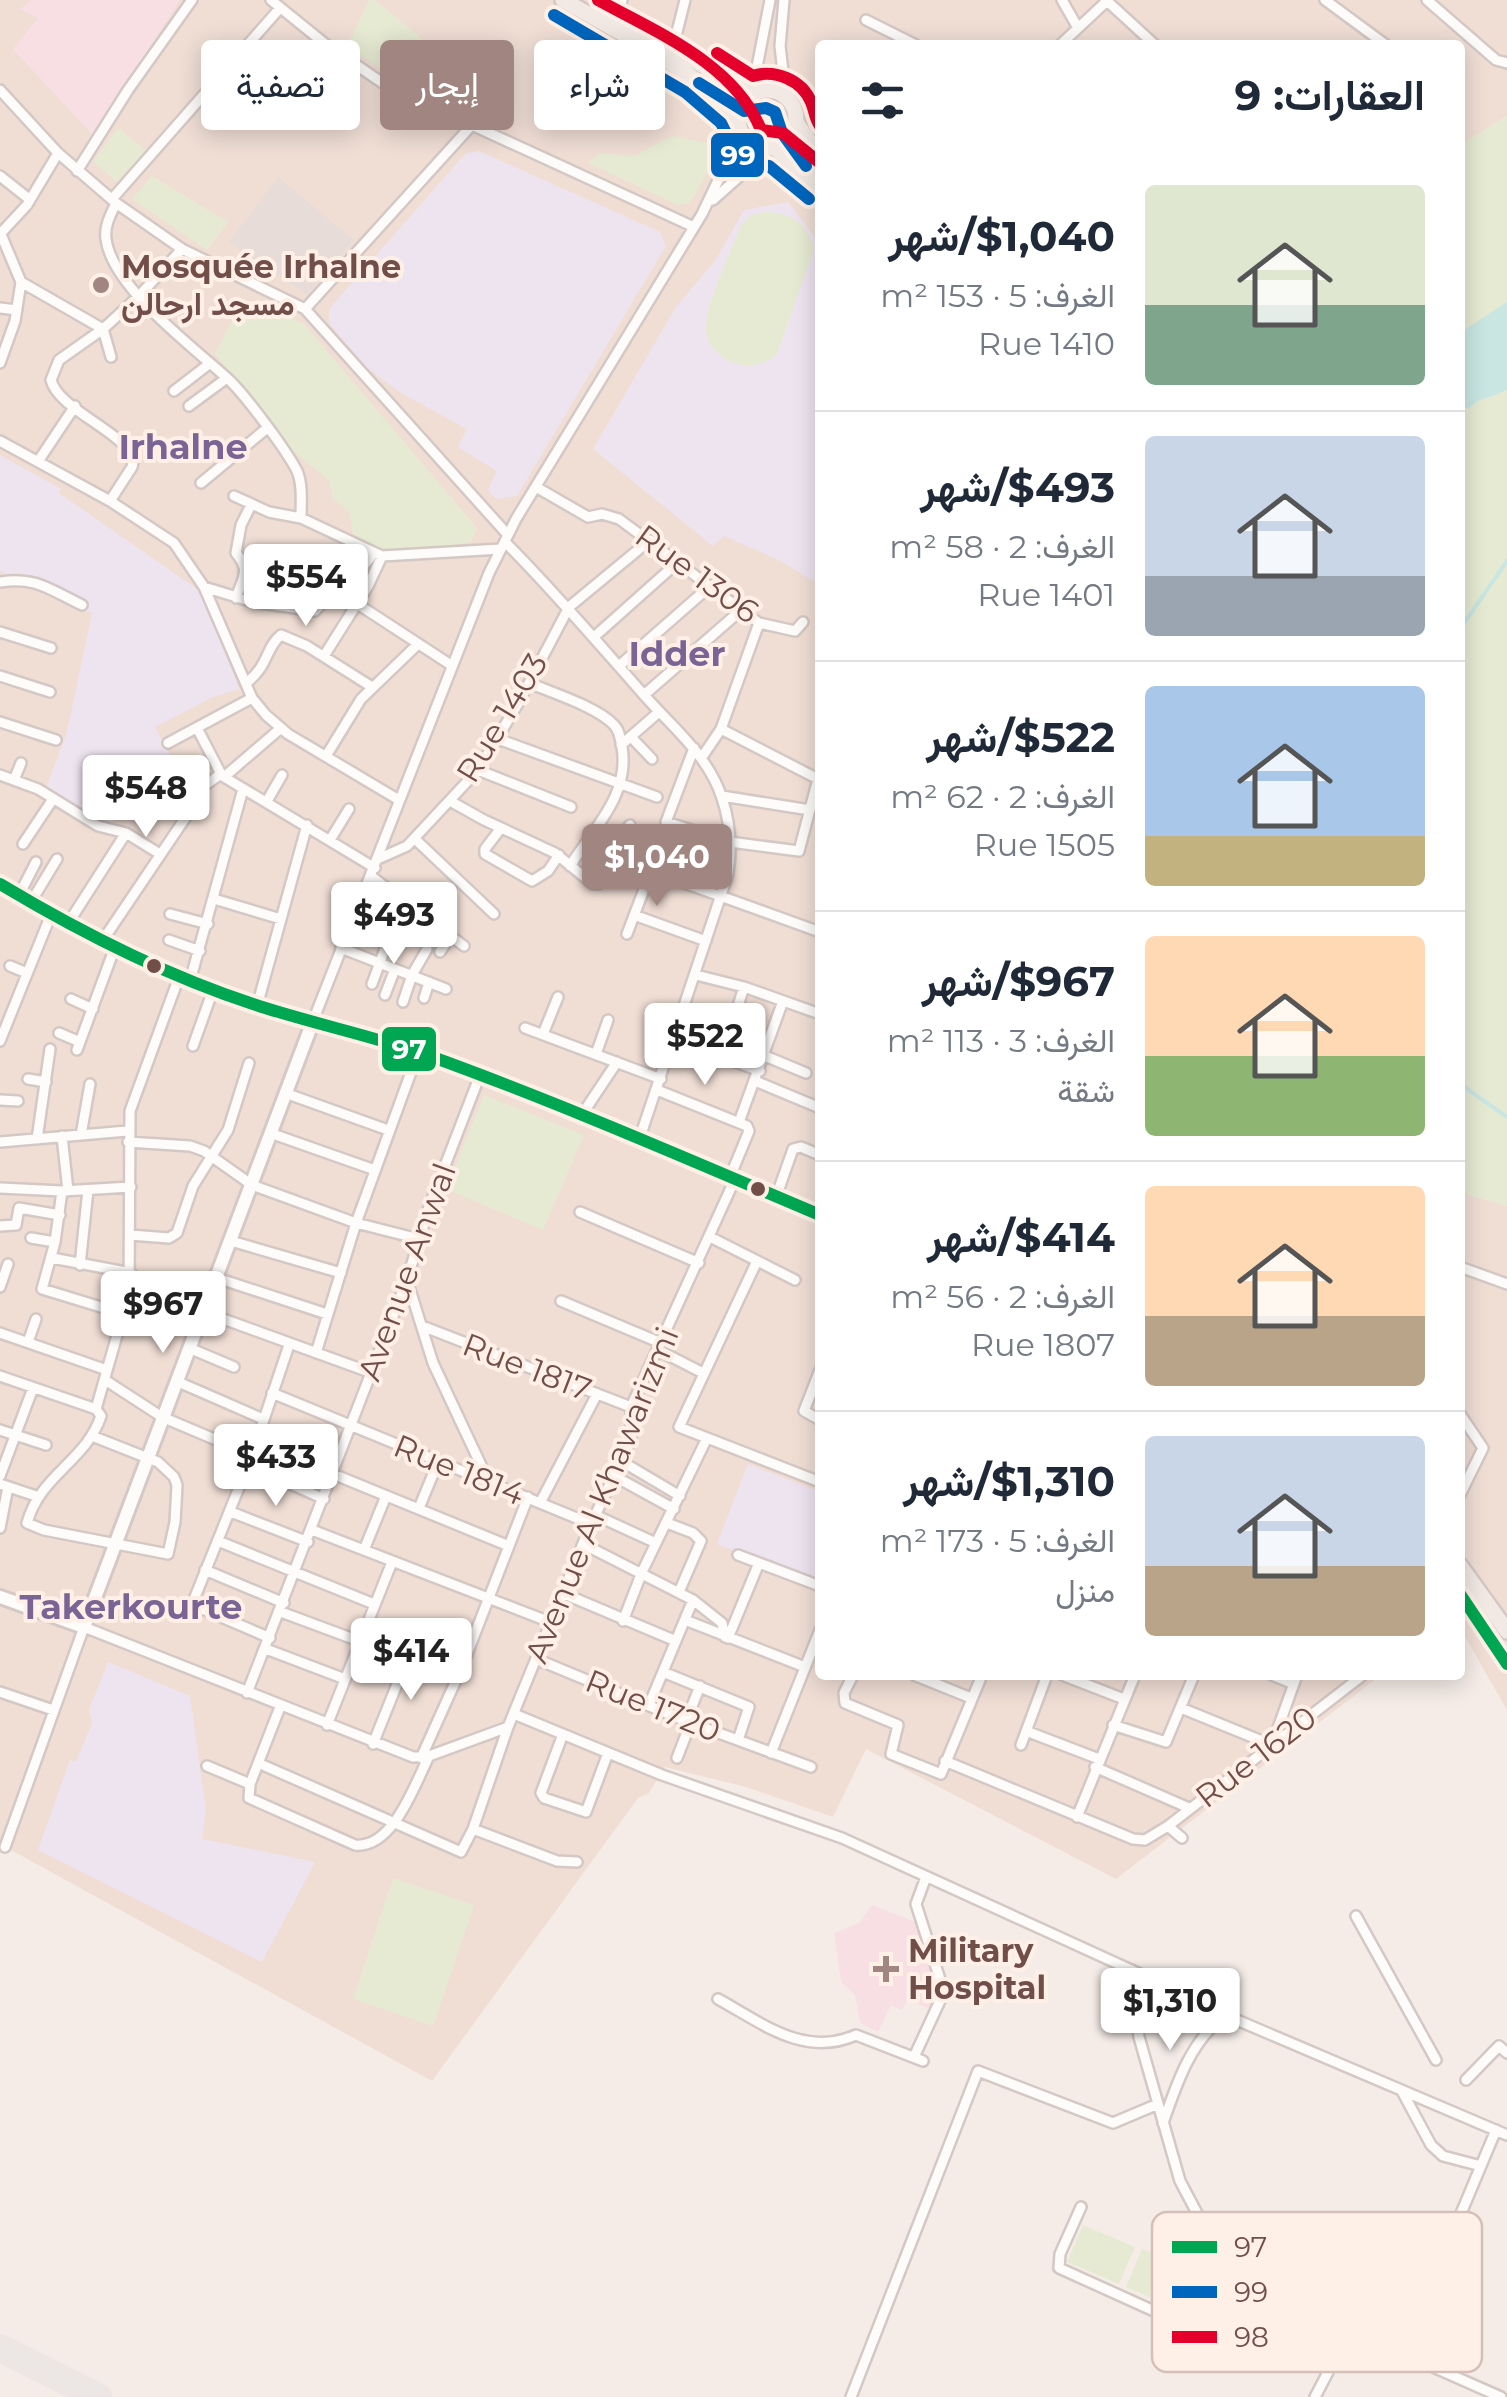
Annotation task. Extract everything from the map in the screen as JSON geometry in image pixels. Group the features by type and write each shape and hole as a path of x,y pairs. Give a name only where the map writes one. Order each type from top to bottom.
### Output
{"main road":[{"path":"563,0 673,48 753,94"},
{"path":"584,0 738,115"},
{"path":"772,148 789,140 796,124 795,109 786,96 766,90 753,94 742,104 738,115 741,132 752,144 772,148 815,182"},
{"path":"796,124 815,149"},
{"path":"1465,1573 1507,1631 1491,1640"},
{"path":"1465,1603 1507,1664"}],"street":[{"path":"77,171 192,0"},
{"path":"617,24 622,0"},
{"path":"673,48 685,0"},
{"path":"753,94 770,0"},
{"path":"784,0 780,46 786,96"},
{"path":"1062,0 1078,28"},
{"path":"1324,0 1379,40"},
{"path":"1427,0 1496,60 1507,64"},
{"path":"1442,13 1447,0"},
{"path":"1068,40 1107,1 1150,40"},
{"path":"301,518 297,472 227,378 139,296 116,266 106,245 106,226 114,201 276,4 324,44 380,81"},
{"path":"866,20 906,40"},
{"path":"0,90 58,153 114,201 182,249 305,310 505,542 569,607 702,757 722,796 730,860 640,1140"},
{"path":"305,310 466,130"},
{"path":"479,130 694,227"},
{"path":"5,1847 146,1457 285,1093 452,666 505,542 702,214 741,132"},
{"path":"702,214 716,196 772,148"},
{"path":"0,363 17,310 21,282 0,232 29,200 58,153"},
{"path":"0,176 29,200"},
{"path":"110,502 132,468 134,457 120,440 53,388 54,370 60,360 139,296 182,249"},
{"path":"21,282 103,329 111,357"},
{"path":"0,308 17,310"},
{"path":"174,391 209,364"},
{"path":"189,406 227,378"},
{"path":"39,460 75,406"},
{"path":"201,483 266,428"},
{"path":"0,441 110,502 174,544 204,587 252,698 281,728 399,800"},
{"name":"Rue 1306","path":"536,487 588,516 619,518 759,622 795,631 803,622"},
{"path":"234,496 251,505 301,518 378,554 505,542"},
{"path":"236,598 246,570 244,560 236,553 239,530 251,505"},
{"path":"569,607 650,540"},
{"path":"337,599 378,554"},
{"path":"324,656 354,608 378,554"},
{"path":"594,637 678,562"},
{"path":"0,582 31,580 82,605"},
{"path":"204,587 236,598 315,611 328,597 337,599 452,666"},
{"path":"619,666 710,587"},
{"name":"Rue 1403","path":"375,867 415,839 478,770 569,607"},
{"path":"644,695 740,610"},
{"path":"702,757 721,729 759,622"},
{"path":"0,632 51,648"},
{"path":"246,684 260,672 279,635 324,656 372,688"},
{"path":"326,756 353,709 417,645"},
{"path":"0,676 50,692"},
{"path":"529,683 608,721 618,730 622,745 624,766 620,786 610,808 570,866"},
{"path":"168,743 252,698"},
{"path":"622,745 659,712"},
{"path":"0,722 56,740"},
{"path":"197,728 222,775 375,867 408,903 464,946"},
{"path":"59,1033 79,1046 109,943 160,854 192,808 195,792 281,728"},
{"path":"721,729 815,778"},
{"path":"632,737 652,759"},
{"path":"498,740 657,797"},
{"path":"694,748 666,822 730,842 797,851 815,793"},
{"path":"14,780 21,763"},
{"path":"478,770 571,807"},
{"path":"0,774 54,799 98,826 126,833 160,854"},
{"path":"268,802 282,775"},
{"path":"96,1409 129,1293 128,1131 137,1087 184,979 200,952 244,789"},
{"path":"722,796 810,810"},
{"path":"23,844 54,799"},
{"path":"450,801 559,855 592,884 599,884 630,825"},
{"path":"330,840 349,809"},
{"path":"257,1006 307,824"},
{"path":"501,828 485,854 525,878 540,878 559,855"},
{"path":"592,832 651,871 815,930"},
{"path":"69,922 126,833"},
{"path":"415,839 494,914"},
{"path":"25,898 57,858"},
{"path":"25,898 36,862"},
{"path":"627,934 651,871"},
{"path":"0,885 184,979 257,1006 418,1053 815,1212"},
{"path":"214,898 281,919"},
{"path":"372,984 393,927 408,903"},
{"path":"0,1041 52,912"},
{"path":"170,914 208,924"},
{"path":"634,915 706,941"},
{"path":"440,952 452,935"},
{"path":"169,940 200,952"},
{"path":"341,948 446,988"},
{"path":"403,1002 426,949"},
{"path":"10,966 27,973"},
{"path":"385,996 395,968"},
{"path":"696,975 815,1012"},
{"path":"424,998 429,982"},
{"path":"744,987 724,1057 815,1105"},
{"path":"194,1046 212,990"},
{"path":"542,1034 558,997"},
{"path":"72,999 93,1008"},
{"path":"525,1028 618,1062 738,1122 783,1001"},
{"path":"0,1005 13,1010"},
{"path":"596,1054 608,1020"},
{"path":"37,1139 50,1049"},
{"path":"316,1353 374,1170 418,1053"},
{"path":"765,1056 806,1073"},
{"path":"581,1116 618,1062"},
{"path":"130,1236 169,1238 177,1234 193,1186 228,1130 249,1063"},
{"name":"Avenue Anwal","path":"248,1693 407,1280 480,1076"},
{"path":"28,1079 46,1082"},
{"path":"81,1135 90,1084"},
{"path":"285,1093 388,1130"},
{"path":"0,1100 18,1101"},
{"name":"Avenue Al Khawarizmi","path":"473,1829 550,1622 631,1440 631,1407 699,1263 733,1178 749,1131 738,1122"},
{"path":"0,1142 128,1131"},
{"path":"270,1133 374,1170"},
{"path":"62,1136 65,1191 52,1258 41,1286 47,1294 124,1314"},
{"path":"128,1142 190,1146 214,1157 252,1185 356,1223 419,1240"},
{"path":"776,1197 793,1149 801,1147 815,1152"},
{"path":"0,1188 131,1188"},
{"path":"80,1266 88,1190"},
{"path":"0,1226 16,1225 19,1208 60,1215"},
{"path":"580,1212 699,1263"},
{"path":"710,1237 795,1280"},
{"path":"31,1238 55,1242"},
{"path":"231,1242 341,1273"},
{"path":"52,1258 131,1273"},
{"path":"757,1262 680,1425 682,1431 815,1480"},
{"path":"0,1287 8,1264"},
{"path":"1465,1269 1507,1284"},
{"path":"217,1278 328,1314"},
{"path":"407,1280 447,1394 488,1480"},
{"path":"129,1293 172,1300 372,1372"},
{"path":"561,1301 660,1347 703,1373"},
{"path":"28,1342 36,1320"},
{"name":"Rue 1817","path":"422,1326 631,1407"},
{"path":"0,1333 106,1375 162,1417 324,1498"},
{"path":"270,1638 198,1607 195,1597 250,1460 290,1344"},
{"path":"189,1348 234,1367"},
{"path":"0,1376 96,1409 101,1416 92,1436 36,1496 29,1526 161,1555 171,1550 176,1481 163,1466 92,1436"},
{"path":"176,1381 263,1420"},
{"path":"815,1382 804,1408 815,1419"},
{"path":"0,1476 33,1388"},
{"name":"Rue 1814","path":"272,1393 540,1503 656,1544"},
{"path":"540,1503 597,1394"},
{"path":"1465,1421 1483,1448 1465,1485"},
{"path":"0,1430 46,1445"},
{"path":"623,1621 642,1572 706,1440"},
{"path":"621,1461 680,1496"},
{"path":"419,1508 438,1462"},
{"path":"333,1474 509,1546"},
{"path":"614,1476 674,1508"},
{"path":"0,1528 4,1485 36,1496"},
{"path":"364,1550 386,1496"},
{"path":"280,1706 250,1784 248,1794 252,1800 355,1845 368,1844 396,1823 528,1497"},
{"path":"230,1512 308,1542"},
{"path":"667,1523 694,1533 701,1541 679,1592"},
{"path":"312,1530 550,1622"},
{"path":"218,1541 374,1604"},
{"path":"583,1544 692,1600 722,1622 727,1637"},
{"path":"738,1555 815,1584"},
{"path":"327,1726 392,1562"},
{"path":"727,1637 759,1563"},
{"path":"206,1570 359,1641"},
{"path":"562,1593 676,1642"},
{"path":"649,1705 692,1600"},
{"path":"2,1602 84,1626 373,1744 425,1757 508,1727"},
{"path":"685,1620 805,1668"},
{"path":"364,1629 462,1667"},
{"path":"771,1753 815,1645"},
{"path":"373,1744 412,1647"},
{"path":"266,1649 345,1679"},
{"name":"Rue 1720","path":"536,1659 688,1722 812,1766"},
{"path":"663,1672 749,1707 738,1740"},
{"path":"850,1680 844,1693 845,1703 898,1725 893,1756 941,1774 980,1680"},
{"path":"929,1680 971,1698"},
{"path":"1020,1746 1045,1680"},
{"path":"1075,1680 1124,1699"},
{"path":"944,1761 1077,1817 1132,1680"},
{"path":"1113,1725 1166,1742 1192,1680"},
{"path":"1181,1708 1272,1744 1295,1680"},
{"name":"Rue 1620","path":"1077,1817 1133,1839 1149,1838 1354,1680"},
{"path":"677,1758 700,1686"},
{"path":"0,1692 53,1710"},
{"path":"514,1714 662,1775 842,1838 1225,2016 1507,2135"},
{"path":"1026,1731 1189,1808"},
{"path":"563,1734 541,1793 544,1798 586,1812 608,1753"},
{"path":"258,1763 458,1852 464,1850 473,1829 557,1861 577,1862"},
{"path":"207,1766 250,1784"},
{"path":"1168,1826 1182,1838"},
{"path":"718,1998 795,2041 839,2043 856,2035 918,2059 944,1992 916,1904 926,1877"},
{"path":"1356,1916 1436,2060"},
{"path":"1132,1970 1139,2038 1180,2180 1196,2212"},
{"path":"1164,2123 1179,2078 1196,2046 1211,2026 1225,2016"},
{"path":"1466,2080 1499,2046 1507,2053"},
{"path":"851,2397 978,2071 1113,2123 1158,2104"},
{"path":"1403,2093 1431,2145 1443,2156 1481,2166"},
{"path":"1462,2212 1496,2130"},
{"path":"1082,2207 1060,2254 1060,2268 1152,2311"},
{"path":"1315,2397 1328,2372"},
{"path":"1443,2372 1501,2397"}],"shaded area":[{"path":"0,0 1507,0 1507,116 1465,143 1465,40 815,40 815,1680 1375,1680 1116,1879 866,1749 833,1817 746,1787 665,1767 649,1793 638,1798 432,2081 0,1844"},
{"path":"31,0 180,0 93,135 13,49 38,18 20,9"},
{"path":"479,151 660,232 666,246 517,496 496,499 488,490 497,471 458,447 467,429 401,393 366,367 329,323 329,309 466,153"},
{"path":"278,177 354,240 307,295 229,242"},
{"path":"788,202 815,237 815,582 779,560 724,536 713,546 593,449 676,307 715,261 744,210"},
{"path":"0,455 61,489 59,493 201,592 239,689 213,697 155,727 187,787 105,825 45,791 67,732 92,613 0,571"},
{"path":"1465,1193 1507,1206 1507,1710 1465,1637"},
{"path":"748,1464 815,1490 815,1582 717,1544"},
{"path":"108,1662 190,1696 206,1811 202,1839 315,1862 262,1962 38,1850 70,1760 76,1762 92,1723 89,1710"},
{"name":"Military Hospital","path":"872,1905 916,1922 940,1992 932,2010 908,1999 902,2010 891,2005 878,2032 860,2023 855,1995 841,1982 834,1933 859,1923"}],"green space":[{"path":"369,0 375,0 423,40 380,40 380,67 360,55 360,40 350,40"},
{"path":"1507,116 1507,1206 1465,1193 1465,142"},
{"path":"118,128 148,152 120,185 93,161"},
{"path":"672,136 712,144 716,149 716,157 690,203 678,205 588,163 600,153 634,156"},
{"path":"152,176 228,222 207,250 132,199"},
{"path":"765,212 797,221 814,249 777,354 762,363 734,363 711,345 707,318 741,225 751,215"},
{"path":"269,307 304,324 477,528 471,542 398,554 379,552 353,534 349,512 333,498 329,480 288,447 215,354 235,315"},
{"path":"163,763 175,794 115,814 102,783"},
{"path":"484,1095 584,1135 543,1230 446,1189"},
{"path":"393,1878 474,1905 433,2026 353,1999"},
{"path":"1083,2225 1135,2247 1119,2284 1067,2262"},
{"path":"1142,2249 1152,2253 1152,2298 1126,2287"}],"water":[{"path":"1507,302 1507,390 1469,408 1465,408 1465,330"}],"waterway":[{"path":"1465,622 1507,561"},
{"path":"1465,1088 1507,1117"}],"taxiway":[{"path":"0,2348 98,2397"}],"transit line":[{"name":"98","path":"598,0 713,68 733,86 761,130 783,133 815,159"},
{"name":"99","path":"554,15 685,92 721,123 737,155 748,163 769,166 809,199"},
{"name":"98","path":"717,53 753,76 770,74 794,82 807,94 815,114"},
{"name":"99","path":"699,83 744,111 766,108 775,112 782,133 806,166"},
{"name":"97","path":"0,884 92,935 187,980 477,1073 815,1213"},
{"name":"97","path":"1465,1601 1507,1664"}],"place":[{"name":"Mosquée Irhalne مسجد ارحالن","path":"101,285"},
{"name":"Military Hospital","path":"886,1969"}],"district":[{"name":"Irhalne","path":"183,447"},
{"name":"Idder","path":"677,654"},
{"name":"Takerkourte","path":"131,1607"}]}
